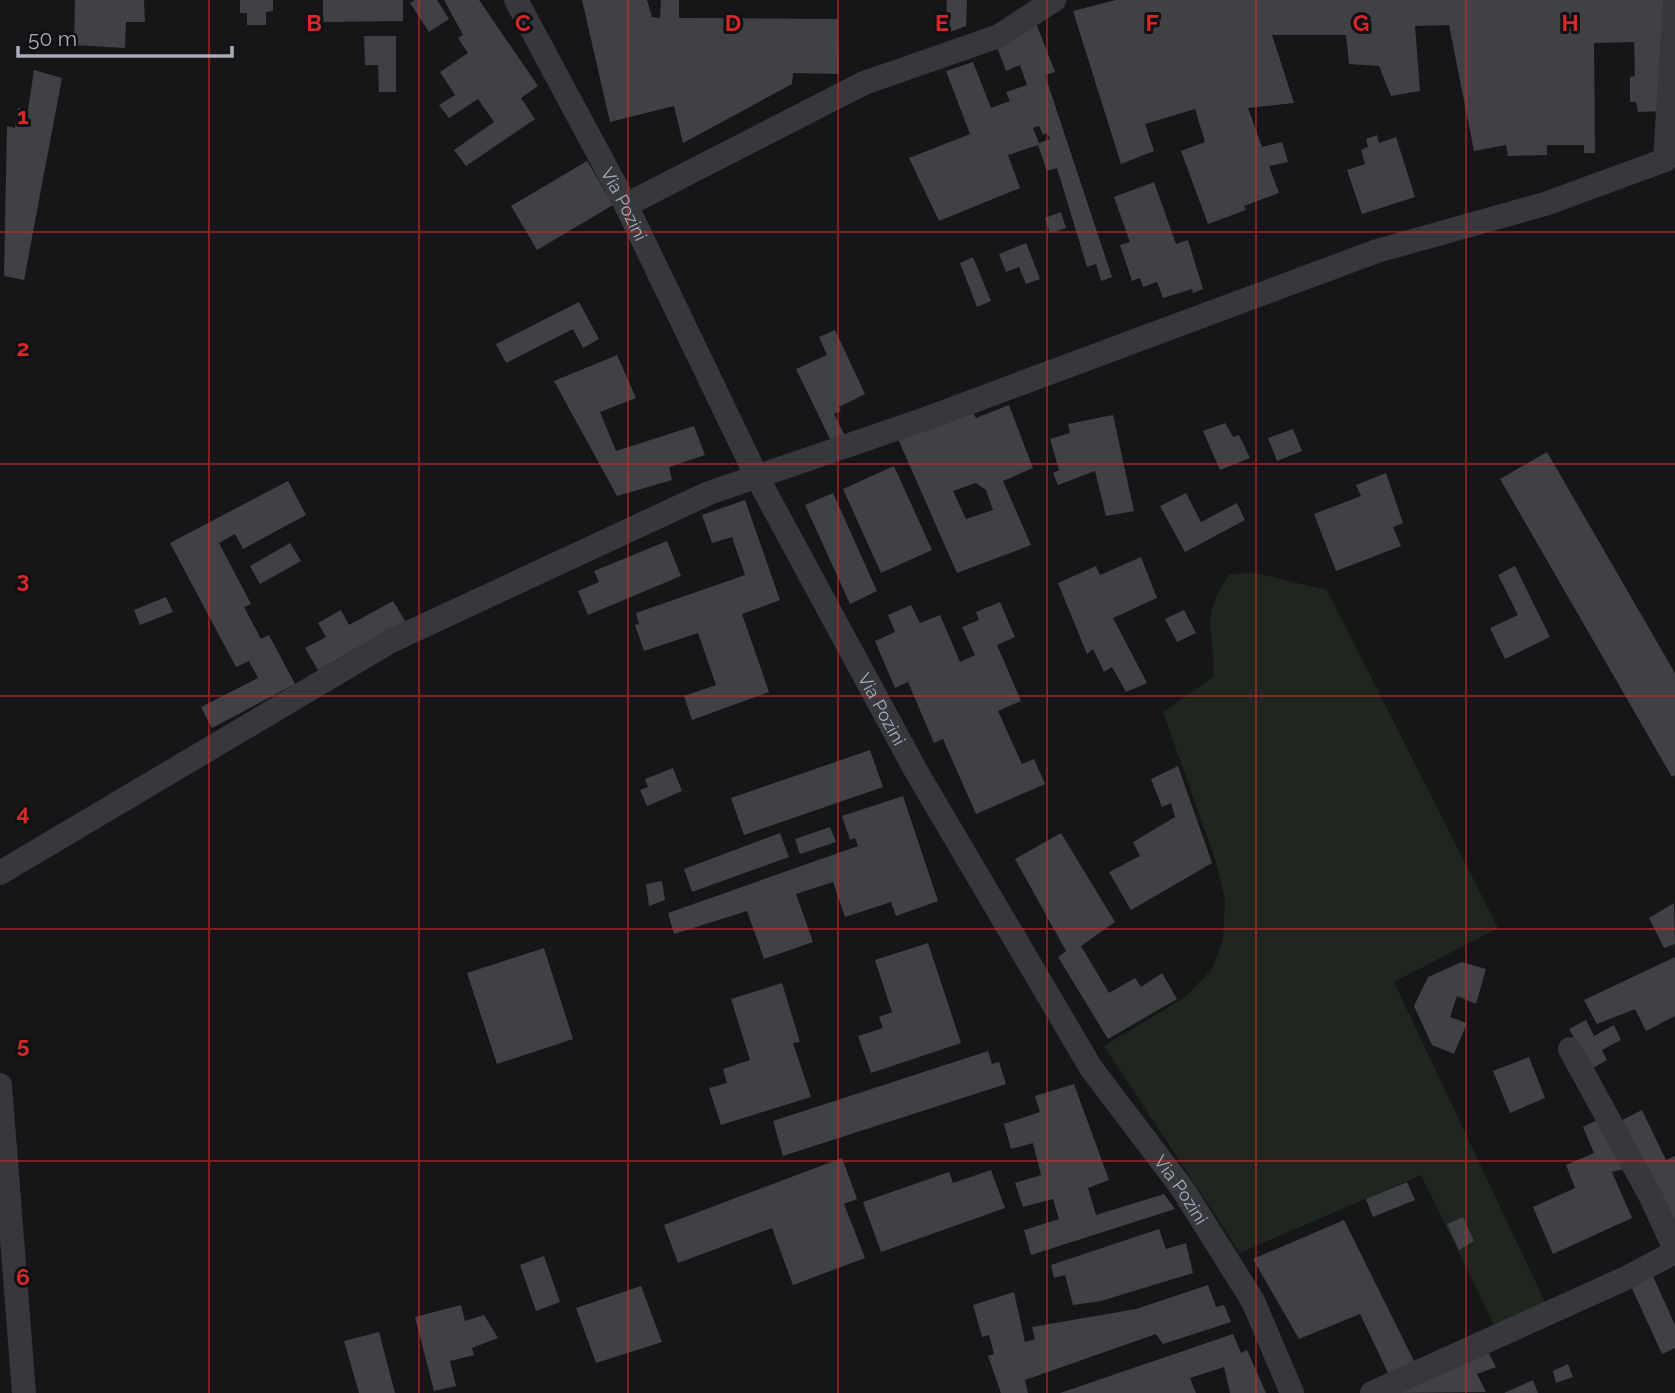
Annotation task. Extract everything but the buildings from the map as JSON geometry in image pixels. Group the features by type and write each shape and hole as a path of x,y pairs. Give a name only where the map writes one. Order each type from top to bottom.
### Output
{"street":[{"name":"Via Pozini","path":"516,0 626,205 757,477 916,771 1091,1068 1182,1188 1253,1301 1292,1393"},
{"path":"626,205 864,83 999,36 1054,0"},
{"path":"0,873 391,641 709,493 1179,326 1377,250 1545,204 1665,160 1675,0"},
{"path":"1371,1393 1626,1278 1675,1250 1651,1197 1570,1049"},
{"path":"0,1085 24,1393"}],"shaded area":[{"path":"1255,573 1327,590 1498,928 1394,982 1546,1304 1495,1327 1421,1175 1240,1253 1104,1046 1185,997 1212,969 1223,940 1225,900 1215,859 1163,712 1213,677 1211,614 1214,602 1230,574"}]}
